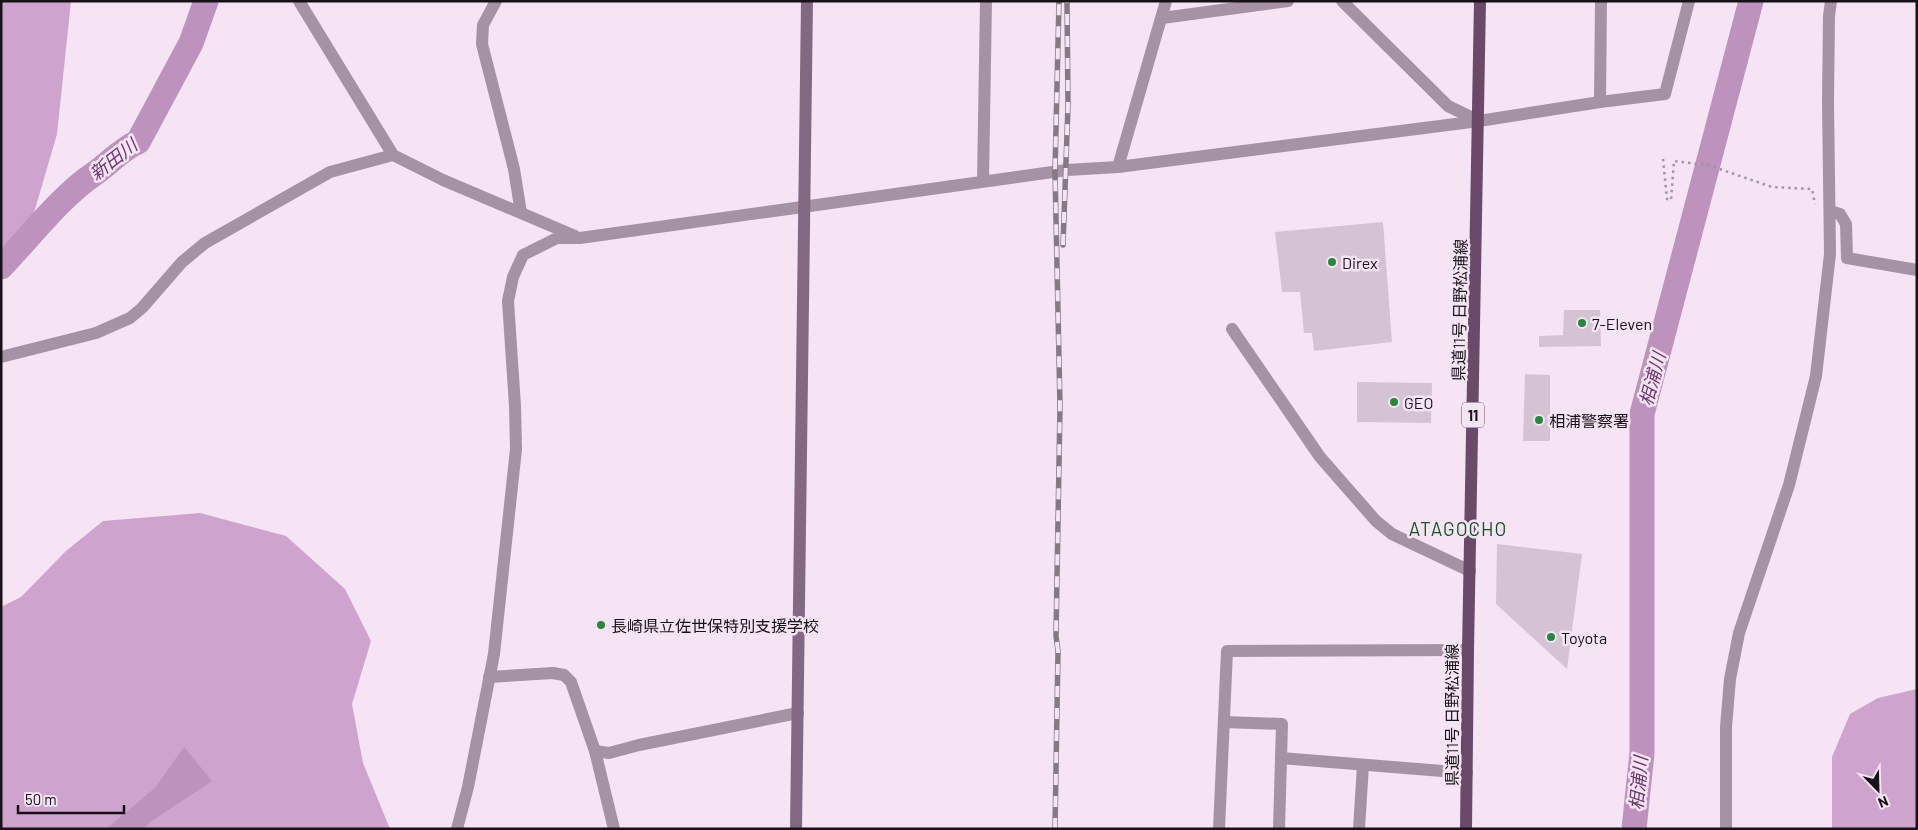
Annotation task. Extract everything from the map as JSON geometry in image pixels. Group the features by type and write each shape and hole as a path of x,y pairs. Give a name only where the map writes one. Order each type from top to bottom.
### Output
{"main road":[{"name":"県道11号 日野松浦線","path":"1466,829 1480,1"}],"street":[{"path":"299,1 393,155 443,180 580,238"},
{"path":"496,1 483,24 482,44 514,169 521,213"},
{"path":"796,829 807,1"},
{"path":"982,181 986,1"},
{"path":"1118,167 1166,1"},
{"path":"1162,18 1288,1"},
{"path":"1342,1 1448,106 1479,121"},
{"path":"1600,102 1601,1"},
{"path":"457,829 468,787 494,654 516,450 508,301 512,277 523,255 557,238 580,238 982,181 1067,170 1118,167 1479,121 1665,94 1689,1"},
{"path":"1726,829 1726,727 1730,679 1739,633 1790,485 1816,376 1830,254 1828,91 1831,1"},
{"path":"1,357 96,332 130,318 142,308 182,262 205,243 330,172 393,155"},
{"path":"1830,211 1840,214 1846,224 1847,258 1917,270"},
{"path":"1232,328 1320,457 1376,521 1392,534 1470,571"},
{"path":"1219,829 1228,651 1468,650"},
{"path":"489,677 553,673 564,675 571,682 595,751 614,829"},
{"path":"595,751 609,753 639,745 798,713"},
{"path":"1224,722 1282,724 1279,829"},
{"path":"1281,758 1467,773"},
{"path":"1359,829 1363,765"}],"path":[{"path":"1663,159 1667,199 1671,200 1674,161 1708,165 1772,187 1812,189"}],"shaded area":[{"path":"1,1 71,1 57,134 31,223 1,268"},
{"path":"200,513 286,536 345,589 371,641 352,704 363,763 390,829 1,829 1,607 21,597 66,551 103,521"},
{"path":"1917,689 1917,829 1832,829 1832,757 1850,714 1878,698"},
{"path":"184,747 212,781 153,820 143,829 106,829 155,788"}],"building":[{"name":"Direx","path":"1383,222 1392,342 1314,351 1312,333 1304,333 1300,292 1282,292 1275,232"},
{"name":"7-Eleven","path":"1564,310 1600,310 1601,346 1539,347 1539,336 1563,335"},
{"name":"相浦警察署","path":"1525,374 1550,375 1550,441 1523,441"},
{"name":"GEO","path":"1357,382 1432,383 1431,423 1357,422"},
{"name":"Toyota","path":"1497,544 1582,554 1567,669 1496,604"}],"waterway":[{"name":"新田川","path":"1,267 69,194 138,142 191,43 206,1"},
{"name":"相浦川","path":"1634,829 1642,753 1642,414 1751,1"}],"railway":[{"path":"1055,829 1060,406 1055,171 1059,1"},
{"path":"1063,245 1068,106 1067,1"}],"place":[{"name":"Direx","path":"1332,262"},
{"name":"7-Eleven","path":"1582,323"},
{"name":"GEO","path":"1394,402"},
{"name":"相浦警察署","path":"1539,420"},
{"name":"長崎県立佐世保特別支援学校","path":"601,625"},
{"name":"Toyota","path":"1551,637"}],"district":[{"name":"ATAGOCHO","path":"1458,528"}]}
